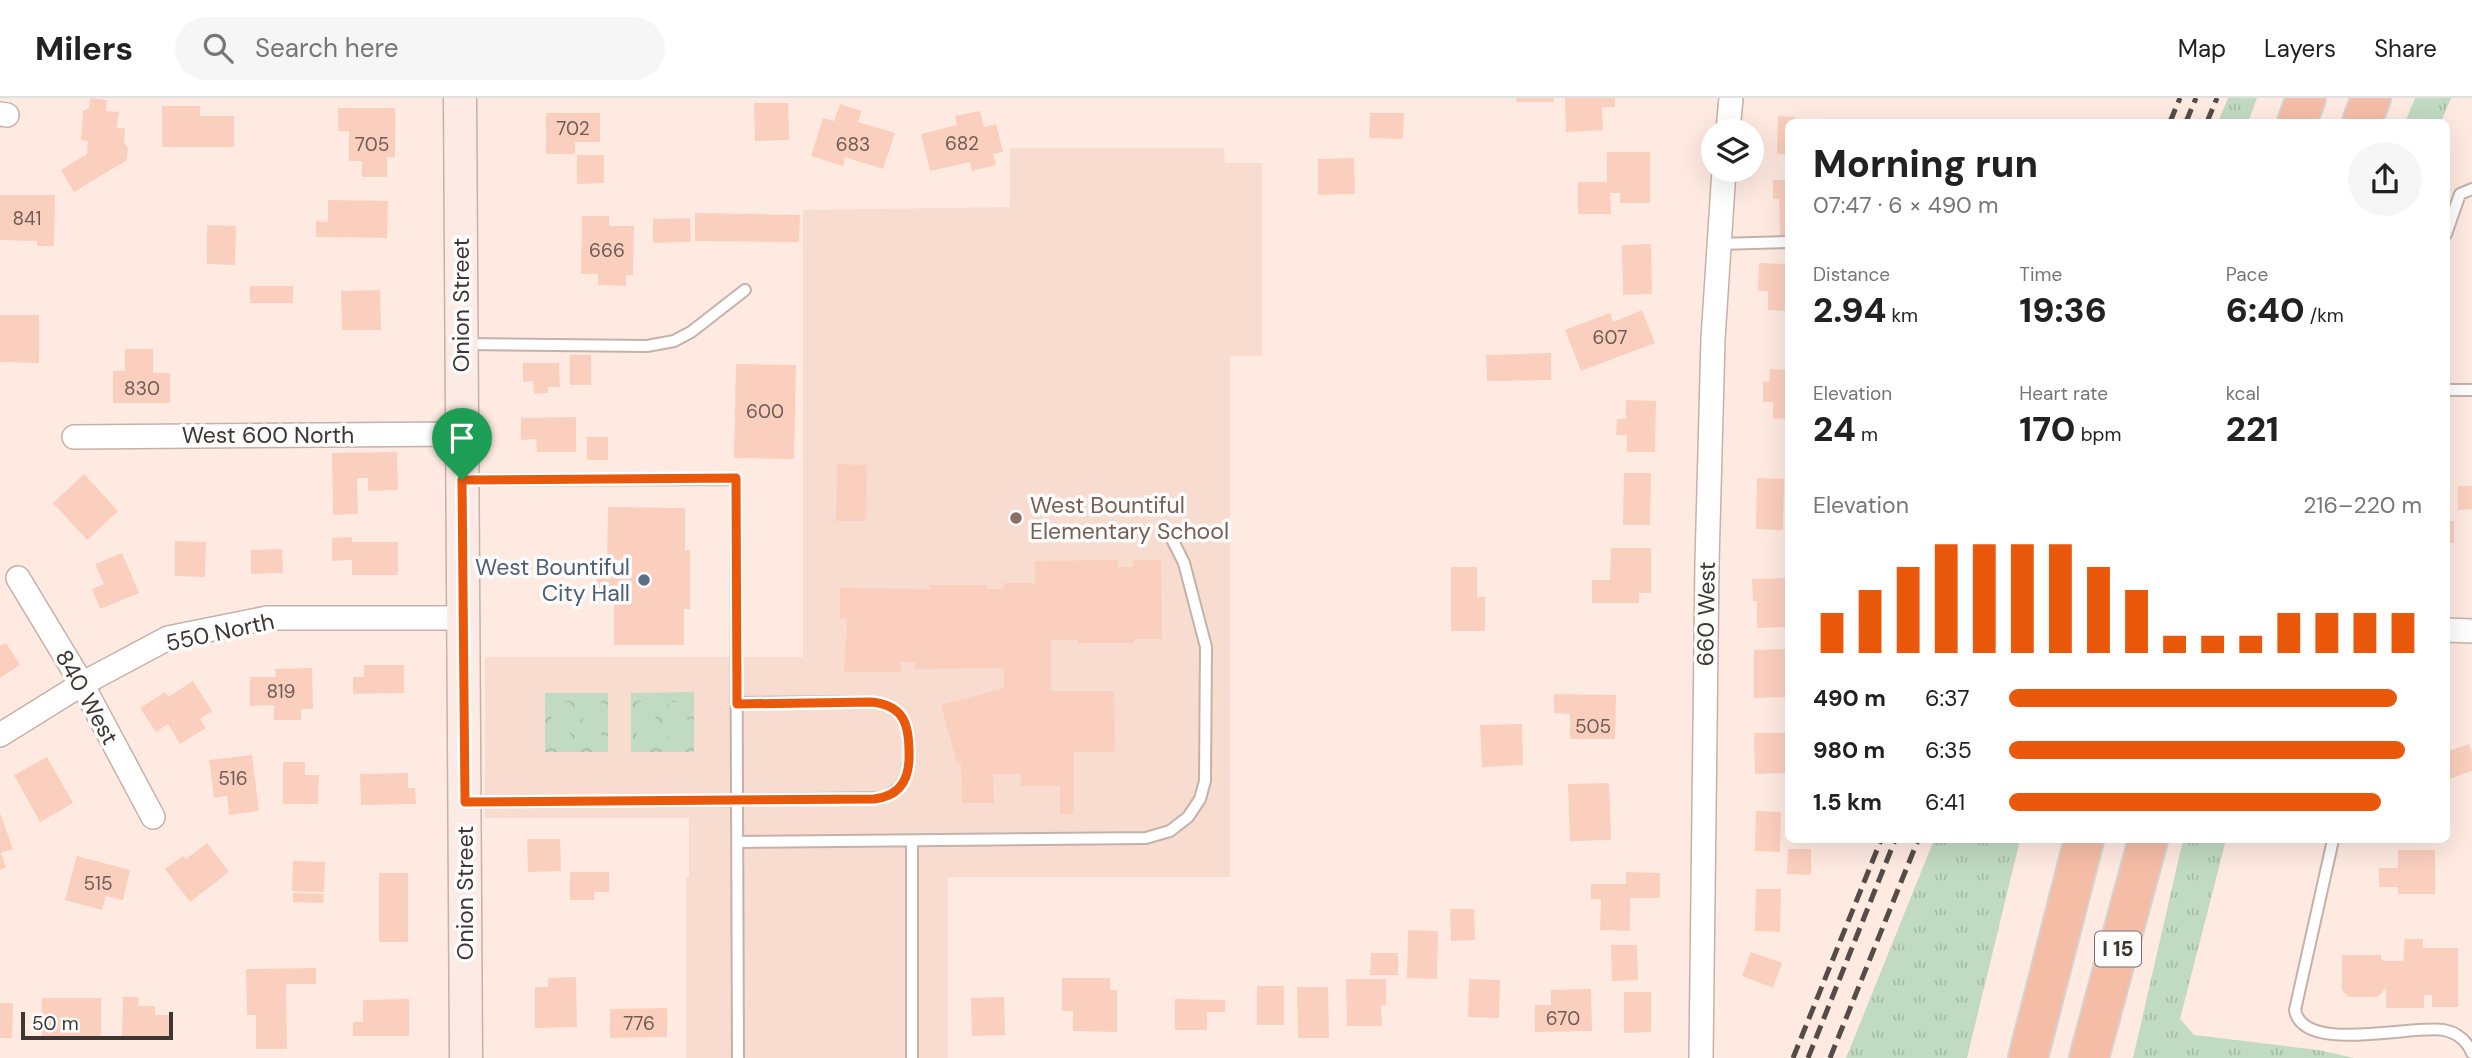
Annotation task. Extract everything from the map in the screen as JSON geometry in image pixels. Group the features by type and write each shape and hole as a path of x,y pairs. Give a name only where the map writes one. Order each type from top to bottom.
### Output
{"highway":[{"path":"2298,119 2306,98"},
{"path":"2363,119 2371,98"},
{"name":"I 15","path":"2028,1058 2083,843"},
{"name":"I 15","path":"2088,1058 2147,843"}],"street":[{"name":"Onion Street","path":"460,98 466,1058"},
{"path":"1729,119 1731,98"},
{"name":"660 West","path":"1701,1058 1707,563 1718,244 1723,182"},
{"name":"West 600 North","path":"74,436 461,435"},
{"name":"840 West","path":"18,579 82,684 153,817"},
{"name":"550 North","path":"0,735 82,684 168,638 267,618 464,618"},
{"path":"2450,630 2472,631"}],"lane":[{"path":"2450,222 2460,194 2472,188"},
{"path":"1718,244 1785,242"},
{"path":"461,344 647,346 674,341 691,332 745,290"},
{"path":"2450,390 2472,390"},
{"path":"462,480 736,478 738,1058"},
{"path":"737,842 1146,838 1170,831 1188,817 1200,799 1205,781 1206,647 1184,563 1171,537"},
{"path":"465,802 882,798 890,796 903,785 909,767 909,734 905,720 886,705 871,702 737,704"},
{"path":"912,841 912,1058"},
{"path":"2332,843 2295,1010 2302,1026 2326,1032 2385,1034 2443,1030 2463,1039 2472,1053"}],"shaded area":[{"name":"West Bountiful Elementary School","path":"1010,148 1224,148 1225,163 1262,163 1262,356 1230,356 1230,877 948,877 948,1058 686,1058 686,878 689,877 689,818 485,818 485,657 803,657 803,210 1010,207"}],"green space":[{"path":"2228,98 2257,98 2249,119 2219,119"},
{"path":"2415,98 2451,98 2442,119 2406,119"},
{"path":"694,692 694,752 631,752 631,693"},
{"path":"545,693 608,693 608,752 545,752"},
{"path":"570,702 570,743 552,744 551,703"},
{"path":"582,702 601,702 601,743 583,743"},
{"path":"637,702 655,702 656,743 637,743"},
{"path":"669,702 687,702 688,743 669,743"},
{"path":"1933,843 2019,843 1967,1058 1846,1058"},
{"path":"2182,843 2225,843 2180,1019 2194,1035 2318,1050 2354,1058 2133,1058"}],"building":[{"path":"90,98 107,100 106,111 119,112 117,128 125,128 127,160 74,192 61,170 87,154 88,141 81,140 83,111 89,108"},
{"path":"1516,98 1553,98 1554,102 1517,102"},
{"path":"1565,98 1615,98 1615,107 1602,107 1603,130 1566,132"},
{"path":"754,103 788,103 789,140 755,141"},
{"path":"840,104 862,111 858,122 895,133 883,169 845,157 843,166 811,156 823,118 834,121"},
{"path":"162,106 200,106 200,116 234,116 234,147 162,147"},
{"path":"338,108 395,108 395,157 387,157 387,177 362,177 362,161 349,161 349,131 338,131"},
{"path":"980,111 984,127 996,124 1003,152 993,154 996,165 972,171 970,162 930,171 921,134 957,125 955,116"},
{"path":"546,113 600,113 600,142 575,142 575,154 546,154"},
{"path":"1370,113 1404,113 1403,139 1369,138"},
{"path":"1778,116 1795,117 1785,119 1785,154 1777,154"},
{"path":"1607,152 1650,152 1650,203 1620,203 1620,193 1610,193 1611,214 1578,214 1578,182 1607,182"},
{"path":"577,155 604,155 604,183 577,184"},
{"path":"1354,158 1355,194 1318,195 1318,159"},
{"path":"1773,180 1785,180 1785,235 1780,236 1779,199 1773,199"},
{"path":"0,195 55,195 54,246 37,246 37,241 0,240"},
{"path":"328,200 388,201 387,238 316,237 316,221 328,222"},
{"path":"695,213 800,215 799,242 695,241"},
{"path":"582,216 609,216 609,226 634,226 633,275 626,275 626,286 598,285 598,274 581,274"},
{"path":"690,218 691,242 653,243 653,219"},
{"path":"207,225 236,226 235,265 207,264"},
{"path":"1651,244 1652,294 1623,295 1622,245"},
{"path":"1759,263 1785,264 1785,311 1768,310 1768,291 1758,291"},
{"path":"250,286 293,286 293,303 250,303"},
{"path":"380,290 381,330 342,330 341,291"},
{"path":"1642,310 1655,343 1581,371 1565,330 1610,313 1613,322"},
{"path":"0,315 39,315 39,363 0,362"},
{"path":"125,349 153,349 153,373 170,373 170,403 113,403 113,371 125,371"},
{"path":"1551,353 1551,380 1487,381 1486,355"},
{"path":"570,355 591,355 591,385 570,385"},
{"path":"523,363 559,363 560,387 548,387 548,393 534,394 533,381 523,382"},
{"path":"736,364 796,365 794,459 734,458"},
{"path":"1770,369 1785,370 1785,419 1773,418 1773,402 1763,402 1763,381 1769,382"},
{"path":"1626,400 1656,401 1655,452 1627,452 1627,435 1616,435 1617,419 1626,419"},
{"path":"576,417 576,452 537,452 536,439 521,440 521,418"},
{"path":"587,437 608,437 608,460 587,460"},
{"path":"397,452 398,490 368,491 368,478 357,478 358,514 333,515 332,453"},
{"path":"837,464 867,465 866,521 836,521"},
{"path":"1624,473 1651,473 1650,525 1623,525"},
{"path":"84,474 118,511 87,540 53,503"},
{"path":"1757,478 1784,479 1783,530 1756,529"},
{"path":"2458,486 2472,486 2472,509 2458,510"},
{"name":"West Bountiful City Hall","path":"608,507 685,508 685,550 690,550 690,609 684,609 684,645 614,645 614,603 606,603 606,590 597,590 597,570 607,570"},
{"path":"2450,521 2454,521 2454,543 2450,543"},
{"path":"352,537 352,542 398,542 398,575 352,575 352,560 332,561 332,538"},
{"path":"175,541 206,542 205,577 175,576"},
{"path":"1611,548 1651,548 1651,593 1639,593 1639,603 1592,603 1592,580 1610,580"},
{"path":"282,549 283,573 251,574 251,550"},
{"path":"122,553 139,593 100,609 92,589 104,584 95,564"},
{"path":"1118,560 1118,567 1133,567 1133,560 1161,560 1162,639 1134,639 1134,643 1051,640 1051,691 1114,691 1115,752 1074,752 1074,814 1060,814 1060,786 1021,786 1021,774 993,774 994,803 962,803 961,763 957,764 941,705 1004,688 1004,668 915,669 915,662 900,662 901,672 844,672 847,619 840,619 840,588 930,589 930,585 987,585 987,589 1004,589 1004,583 1035,583 1035,561"},
{"path":"1451,567 1477,567 1477,597 1485,597 1485,631 1451,631"},
{"path":"1785,578 1785,627 1757,628 1757,601 1753,601 1752,579"},
{"path":"6,643 20,665 0,678 0,646"},
{"path":"1785,649 1785,697 1754,698 1754,650"},
{"path":"364,665 404,665 404,693 353,694 353,677 364,677"},
{"path":"312,668 313,709 301,709 301,720 274,720 274,705 250,706 250,677 276,677 275,669"},
{"path":"193,681 212,711 200,719 206,728 180,744 168,724 156,732 140,708 165,692 168,697"},
{"path":"1554,694 1616,695 1615,739 1570,739 1570,714 1554,713"},
{"path":"1522,724 1523,765 1482,767 1480,725"},
{"path":"1754,733 1785,733 1785,773 1755,774"},
{"path":"2469,744 2472,771 2450,779 2450,751"},
{"path":"252,755 259,811 229,815 227,796 214,798 209,760"},
{"path":"47,757 73,803 40,822 14,775"},
{"path":"283,762 305,762 305,775 319,775 318,804 283,804"},
{"path":"408,773 408,788 415,788 416,804 361,805 360,774"},
{"path":"1609,783 1611,840 1570,841 1568,784"},
{"path":"1756,811 1781,812 1780,852 1755,851"},
{"path":"0,813 13,849 1,853 6,868 0,870"},
{"path":"527,839 560,839 561,871 528,872"},
{"path":"207,843 229,872 190,902 165,869 183,856 186,859"},
{"path":"1788,849 1811,849 1811,875 1787,874"},
{"path":"2398,850 2435,850 2435,894 2398,894 2398,887 2379,887 2379,868 2398,868"},
{"path":"77,856 130,870 123,900 106,896 102,910 65,900"},
{"path":"293,861 325,862 324,892 292,891"},
{"path":"570,872 609,872 609,892 594,892 594,900 570,900"},
{"path":"1626,872 1660,873 1660,898 1630,898 1630,931 1600,930 1601,899 1591,899 1591,884 1626,884"},
{"path":"379,873 408,873 408,942 379,942"},
{"path":"1756,889 1781,889 1780,932 1755,931"},
{"path":"293,893 324,894 323,903 293,902"},
{"path":"1450,909 1474,909 1475,940 1451,941"},
{"path":"1408,930 1438,931 1437,979 1407,978"},
{"path":"2405,939 2423,939 2423,948 2458,948 2458,1007 2432,1007 2432,995 2424,995 2424,1008 2386,1008 2386,988 2377,997 2348,997 2342,990 2342,955 2381,955 2381,960 2403,961"},
{"path":"1611,945 1637,945 1638,980 1612,981"},
{"path":"1751,952 1782,963 1773,988 1742,976"},
{"path":"1371,953 1398,953 1398,975 1370,975"},
{"path":"316,968 316,984 286,984 287,1049 256,1049 256,1015 247,1015 246,969"},
{"path":"576,977 577,1027 535,1028 535,987 548,987 548,978"},
{"path":"1062,978 1110,978 1110,990 1117,990 1117,1032 1073,1031 1073,1011 1062,1011"},
{"path":"1346,979 1386,979 1386,1005 1381,1005 1382,1026 1347,1026"},
{"path":"1469,979 1500,980 1499,1018 1468,1017"},
{"path":"1257,986 1284,986 1284,1025 1257,1025"},
{"path":"1297,987 1328,987 1329,1038 1298,1038"},
{"path":"1591,989 1592,1031 1535,1032 1535,1005 1551,1005 1551,990"},
{"path":"1624,992 1651,992 1651,1032 1624,1033"},
{"path":"123,997 139,997 138,1006 155,1006 155,1015 172,1015 172,1037 122,1036"},
{"path":"1004,997 1005,1035 972,1036 971,998"},
{"path":"42,998 101,998 101,1037 42,1036"},
{"path":"409,999 409,1036 353,1036 353,1022 363,1022 363,1000"},
{"path":"1175,999 1225,1000 1225,1012 1207,1012 1207,1030 1175,1030"},
{"path":"0,1003 13,1003 12,1038 0,1038"},
{"path":"667,1008 667,1037 610,1038 610,1009"}],"railway":[{"path":"2171,119 2180,98"},
{"path":"2187,119 2196,98"},
{"path":"2208,119 2217,98"},
{"path":"1793,1058 1880,843"},
{"path":"1808,1058 1894,843"},
{"path":"1830,1058 1917,843"}],"place":[{"name":"West Bountiful Elementary School","path":"1016,518"},
{"name":"West Bountiful City Hall","path":"644,580"}],"route":[{"path":"736,478 737,704 871,702 886,705 905,720 909,734 909,767 903,785 890,796 874,799 465,802 462,480 736,478"}]}
